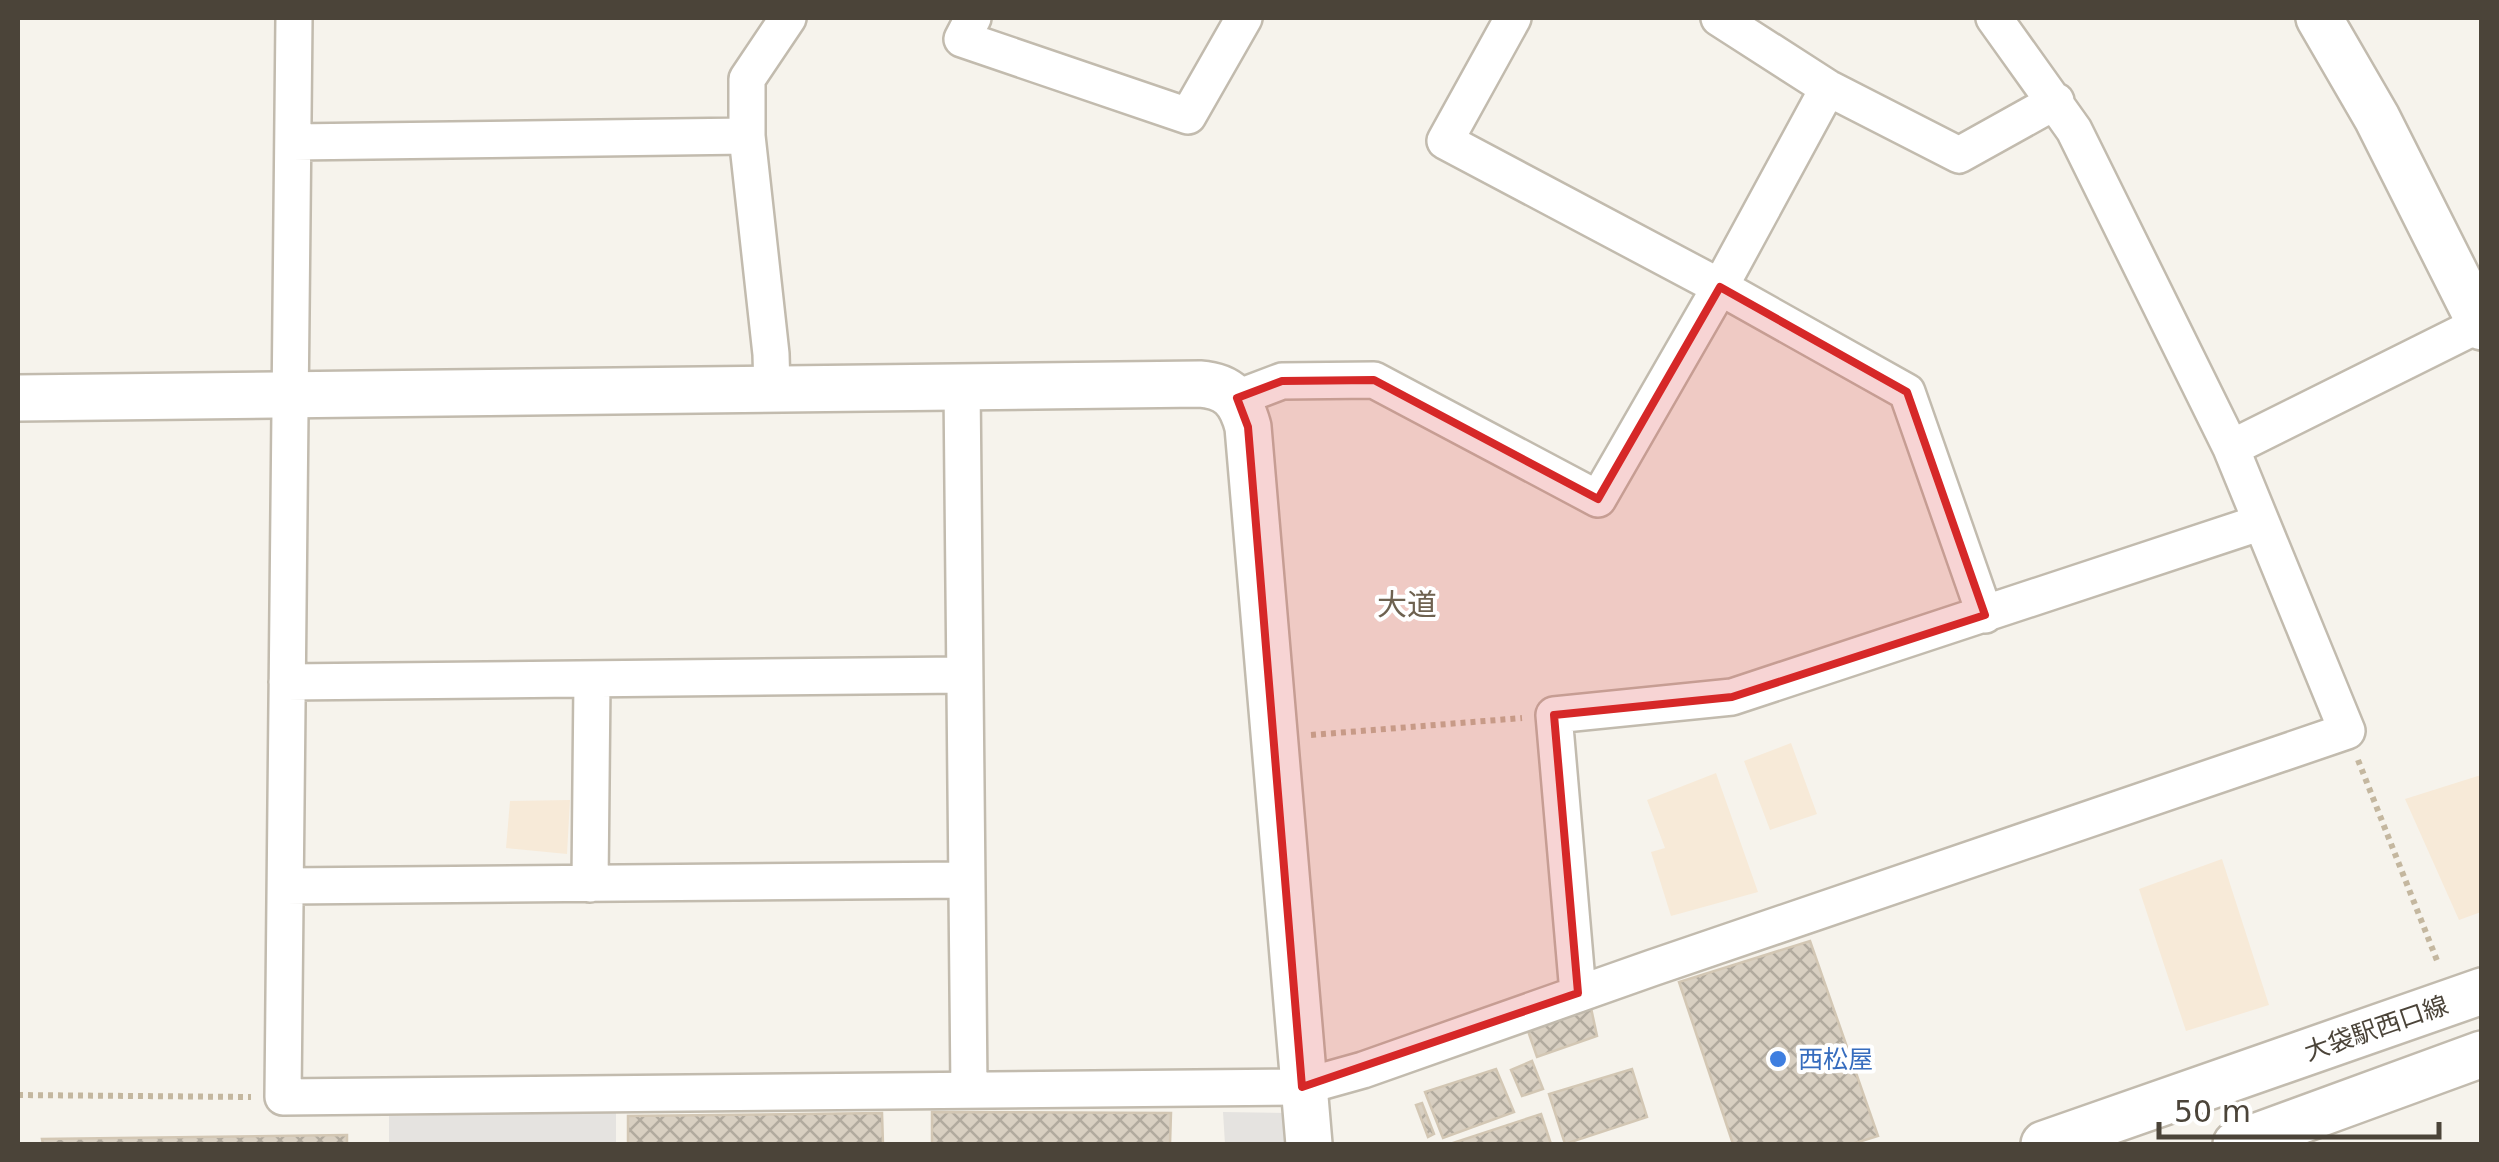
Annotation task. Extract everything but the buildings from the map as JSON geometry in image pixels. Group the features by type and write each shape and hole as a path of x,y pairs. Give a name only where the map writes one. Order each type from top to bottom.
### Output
{"street":[{"path":"294,18 283,1097 1302,1087 1363,1070 2347,731 2231,448 2074,130 1994,18"},
{"path":"772,389 747,136 748,80 788,18"},
{"path":"973,18 962,40 1188,116 1244,18"},
{"path":"1512,18 1445,141 1907,392 1985,615"},
{"path":"1719,18 1828,88 1959,155 2056,101"},
{"path":"2231,448 2481,325 2376,118 2320,18"},
{"path":"1236,398 1282,381 1374,380 1598,499 1828,88"},
{"path":"293,142 747,136"},
{"path":"18,398 1200,384 1213,385 1236,398 1248,427 1302,1087 1310,1144"},
{"path":"962,385 969,1089"},
{"path":"1578,993 1554,715 1732,697 2259,522"},
{"path":"287,682 962,674"},
{"path":"590,884 592,681"},
{"path":"286,886 964,880"},
{"name":"大袋駅西口線","path":"2044,1144 2467,996"},
{"path":"2236,1144 2482,1054"}],"path":[{"path":"1276,738 1554,715"},
{"path":"2347,731 2467,996"},
{"path":"18,1095 283,1097"}],"highlighted area":[{"path":"1720,287 1907,392 1985,615 1732,697 1554,715 1578,993 1302,1087 1248,427 1237,398 1282,381 1374,380 1598,499"}],"shaded area":[{"path":"1791,743 1817,814 1770,830 1744,761"},
{"path":"1716,773 1758,892 1671,916 1651,852 1665,848 1647,800"},
{"path":"2481,775 2481,912 2459,920 2405,799"},
{"path":"570,800 567,854 506,848 510,801"},
{"path":"2222,859 2269,1005 2186,1031 2139,889"},
{"path":"616,1111 616,1144 389,1144 389,1116"},
{"path":"1223,1112 1289,1113 1290,1144 1225,1144"}],"place":[{"name":"西松屋","path":"1778,1059"}],"district":[{"name":"大道","path":"1407,605"}]}
